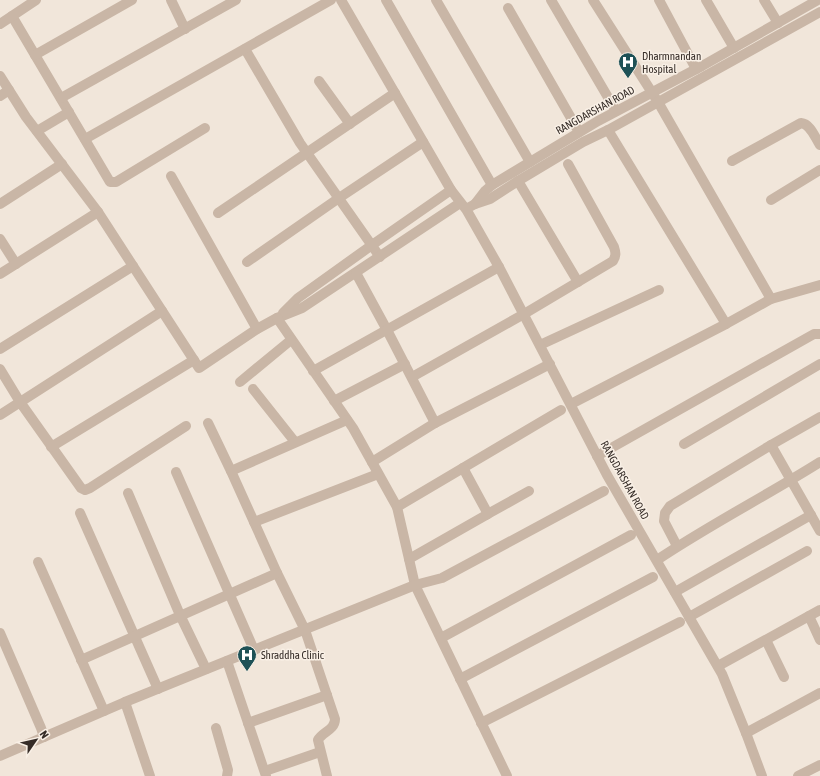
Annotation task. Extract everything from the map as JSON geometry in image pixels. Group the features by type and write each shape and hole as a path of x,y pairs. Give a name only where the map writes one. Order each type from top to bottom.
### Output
{"street":[{"path":"0,24 36,0"},
{"path":"35,54 132,0"},
{"path":"171,0 186,28"},
{"path":"61,98 236,0"},
{"path":"85,139 331,0"},
{"path":"0,76 26,116 98,212 199,368 257,329 277,318 302,308 380,257 463,206 451,190 341,0"},
{"path":"386,0 492,185"},
{"path":"436,0 530,162"},
{"path":"551,0 616,111"},
{"path":"593,0 658,102 771,299"},
{"path":"659,0 696,69"},
{"path":"706,0 734,48"},
{"path":"764,0 778,23"},
{"name":"RANGDARSHAN ROAD","path":"475,204 485,191 492,185 579,132 696,69 818,0"},
{"path":"508,8 579,132"},
{"name":"RANGDARSHAN ROAD","path":"762,776 718,666 607,475 499,267 463,206 490,199 583,142 608,130 820,12"},
{"path":"12,16 110,182 116,182 205,128"},
{"path":"245,49 306,153 380,257"},
{"path":"319,81 350,124"},
{"path":"0,96 9,90"},
{"path":"218,213 395,93"},
{"path":"37,131 69,112"},
{"path":"732,161 801,123 810,128 820,145"},
{"path":"608,130 726,324"},
{"path":"246,262 423,142"},
{"path":"0,204 62,164"},
{"path":"412,377 524,314 613,261 616,257 616,252 568,164"},
{"path":"771,200 820,170"},
{"path":"171,176 257,329"},
{"path":"518,181 578,282"},
{"path":"277,318 298,298 451,190"},
{"path":"0,274 98,212"},
{"path":"0,239 16,264"},
{"path":"0,349 133,266"},
{"path":"313,371 499,267"},
{"path":"356,273 436,423"},
{"path":"571,404 726,324 771,299 820,285"},
{"path":"540,346 659,290"},
{"path":"0,415 162,311"},
{"path":"277,318 353,428 397,507 415,585 507,776"},
{"path":"597,456 814,334 820,334"},
{"path":"240,382 291,340"},
{"path":"51,447 194,360"},
{"path":"334,401 405,364"},
{"path":"372,462 436,423 550,364"},
{"path":"684,444 820,364"},
{"path":"0,370 51,447 81,488 85,490 186,426"},
{"path":"253,389 295,442"},
{"path":"397,507 561,410"},
{"path":"677,546 664,521 664,513 670,506 820,417"},
{"path":"231,470 347,420"},
{"path":"208,424 231,470 277,573 305,630 327,695 335,723 334,726 318,739 327,776"},
{"path":"771,446 820,531"},
{"path":"657,560 677,546 791,481 820,462"},
{"path":"463,468 488,514 486,515"},
{"path":"176,472 254,650"},
{"path":"254,522 378,474"},
{"path":"409,559 529,491"},
{"path":"0,756 206,669 415,585 442,578 604,491"},
{"path":"128,493 180,615 206,669"},
{"path":"80,513 158,689"},
{"path":"675,592 811,515"},
{"path":"441,638 631,536"},
{"path":"689,617 807,551"},
{"path":"38,562 104,711"},
{"path":"81,660 277,573"},
{"path":"460,679 653,576"},
{"path":"718,666 820,610"},
{"path":"809,616 820,640"},
{"path":"481,722 680,622"},
{"path":"0,632 44,737"},
{"path":"766,640 784,677"},
{"path":"227,661 266,774 320,752"},
{"path":"746,733 820,693"},
{"path":"248,723 327,695"},
{"path":"125,702 150,776"},
{"path":"216,728 228,770 227,776"},
{"path":"798,776 820,764"}],"place":[{"name":"Dharmnandan Hospital","path":"628,79"},
{"name":"Shraddha Clinic","path":"247,672"}]}
